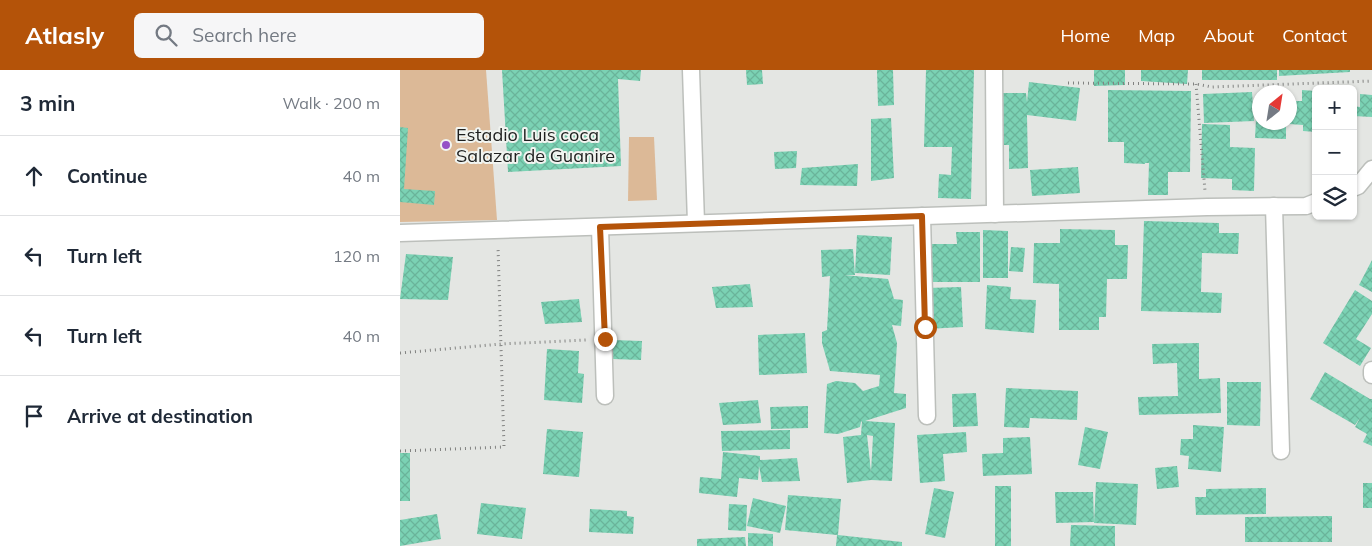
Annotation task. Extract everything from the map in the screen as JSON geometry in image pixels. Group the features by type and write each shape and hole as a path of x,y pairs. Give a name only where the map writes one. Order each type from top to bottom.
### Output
{"street":[{"path":"691,70 696,223"},
{"path":"994,70 996,214"},
{"path":"1357,186 1372,169"},
{"path":"400,233 1207,207 1306,206 1312,204"},
{"path":"1274,206 1281,451"},
{"path":"922,216 927,416"},
{"path":"600,227 605,339 605,396"},
{"path":"1372,370 1372,376"}],"path":[{"path":"1068,83 1196,84 1212,87 1372,81"},
{"path":"1196,84 1207,207"},
{"path":"400,451 504,447 497,230"},
{"path":"400,353 501,344 605,339"}],"shaded area":[{"name":"Estadio Luis coca Salazar de Guanire","path":"400,70 486,70 497,220 400,222"},
{"path":"629,137 654,137 657,200 628,201"}],"building":[{"path":"502,70 641,70 640,81 618,79 621,166 508,172"},
{"path":"746,70 762,70 763,84 747,85"},
{"path":"877,70 893,70 894,105 878,106"},
{"path":"926,70 974,70 971,199 938,198 939,174 951,175 952,147 924,147"},
{"path":"1094,70 1125,70 1125,85 1094,86"},
{"path":"1141,70 1188,70 1187,84 1141,81"},
{"path":"1202,70 1277,70 1277,80 1202,80"},
{"path":"1279,70 1350,70 1350,72 1279,76"},
{"path":"1029,82 1080,88 1076,121 1027,115 1028,168 1009,169 1009,145 1002,145 1001,93 1026,93 1027,102"},
{"path":"1108,90 1191,91 1190,172 1168,172 1168,195 1148,195 1149,163 1124,163 1124,142 1108,142"},
{"path":"1302,90 1312,91 1312,132 1303,131 1303,125 1297,125 1297,101 1302,101"},
{"path":"1252,92 1252,121 1204,123 1203,94"},
{"path":"1360,94 1372,95 1372,117 1357,116 1357,107 1360,107"},
{"path":"891,118 894,178 871,181 871,119"},
{"path":"1202,124 1230,125 1230,147 1255,148 1254,191 1232,190 1232,179 1201,178"},
{"path":"400,127 408,128 404,189 435,191 434,205 400,202"},
{"path":"1255,130 1286,130 1286,139 1255,138"},
{"path":"797,151 796,168 775,169 774,152"},
{"path":"858,164 857,186 800,185 802,168"},
{"path":"1078,167 1080,193 1032,196 1030,170"},
{"path":"1144,221 1219,223 1219,233 1239,233 1238,254 1202,253 1201,292 1222,293 1221,313 1141,311"},
{"path":"1060,229 1115,230 1115,245 1128,245 1127,279 1107,279 1106,317 1099,317 1099,330 1059,330 1059,284 1033,283 1034,243 1060,243"},
{"path":"983,230 1008,231 1008,278 983,278"},
{"path":"956,232 980,232 980,282 927,282 926,244 957,244"},
{"path":"857,235 892,237 890,275 855,273"},
{"path":"1011,247 1025,248 1023,272 1009,271"},
{"path":"853,249 855,275 844,275 888,279 894,299 903,300 901,326 892,325 897,343 894,393 906,394 906,408 865,421 895,423 892,481 871,480 847,483 843,437 861,435 862,421 860,427 838,434 824,433 827,384 836,381 855,383 863,391 879,386 880,375 830,371 822,343 822,332 827,330 830,276 822,277 821,250","holes":["867,435 873,436 871,472"]},
{"path":"406,254 453,257 448,300 400,299"},
{"path":"1372,260 1372,292 1359,285"},
{"path":"750,284 753,307 716,308 712,287"},
{"path":"987,285 1011,287 1010,299 1036,300 1034,333 985,329"},
{"path":"961,287 963,327 927,329 926,288"},
{"path":"1355,290 1372,301 1372,314 1356,339 1371,348 1360,366 1323,343"},
{"path":"579,299 582,322 545,324 541,302"},
{"path":"805,333 807,373 759,375 758,335"},
{"path":"613,340 642,341 641,360 612,359"},
{"path":"1199,343 1199,379 1220,378 1221,413 1139,415 1138,397 1178,396 1177,363 1153,364 1152,344"},
{"path":"547,349 579,351 578,373 584,374 582,403 544,400"},
{"path":"1325,372 1372,399 1372,446 1363,442 1367,434 1355,427 1360,418 1355,425 1310,399"},
{"path":"1227,382 1261,382 1260,426 1227,425"},
{"path":"1006,388 1078,391 1077,420 1030,418 1029,428 1004,427"},
{"path":"976,393 978,426 953,427 952,394"},
{"path":"758,400 761,423 723,425 719,403"},
{"path":"808,406 808,428 771,429 770,407"},
{"path":"1193,425 1224,427 1221,472 1188,469 1189,456 1180,455 1181,439 1193,439"},
{"path":"1085,427 1108,432 1100,469 1078,465"},
{"path":"547,429 583,432 579,477 543,474"},
{"path":"790,430 790,449 722,451 721,431"},
{"path":"966,432 967,452 943,454 945,481 920,483 917,435"},
{"path":"1030,437 1032,474 983,476 982,454 1003,453 1003,438"},
{"path":"723,452 760,456 760,460 797,458 800,481 762,482 759,466 758,480 739,478 737,497 699,493 700,477 721,479"},
{"path":"400,453 410,453 410,501 400,501"},
{"path":"1177,466 1179,487 1157,489 1155,468"},
{"path":"1096,482 1138,484 1136,525 1094,523"},
{"path":"1363,483 1372,483 1372,508 1363,508"},
{"path":"995,486 1011,486 1011,546 995,546"},
{"path":"934,488 954,492 945,538 925,534"},
{"path":"1266,488 1266,514 1196,515 1195,497 1206,497 1206,489"},
{"path":"1055,492 1093,492 1094,522 1056,523"},
{"path":"788,495 841,499 838,535 902,542 902,546 836,546 837,535 785,530"},
{"path":"753,498 786,506 780,533 747,526"},
{"path":"481,503 526,508 522,539 477,534"},
{"path":"729,504 747,505 746,531 728,530"},
{"path":"590,509 627,511 627,516 634,517 633,534 589,532"},
{"path":"437,514 441,539 400,546 400,520"},
{"path":"1332,516 1332,542 1245,542 1245,517"},
{"path":"1071,525 1115,526 1115,546 1070,546"},
{"path":"748,533 773,534 773,546 748,546"},
{"path":"745,537 746,546 697,546 697,539"}],"place":[{"name":"Estadio Luis coca Salazar de Guanire","path":"446,145"}],"route":[{"path":"605,339 600,227 922,216 925,327"}]}
